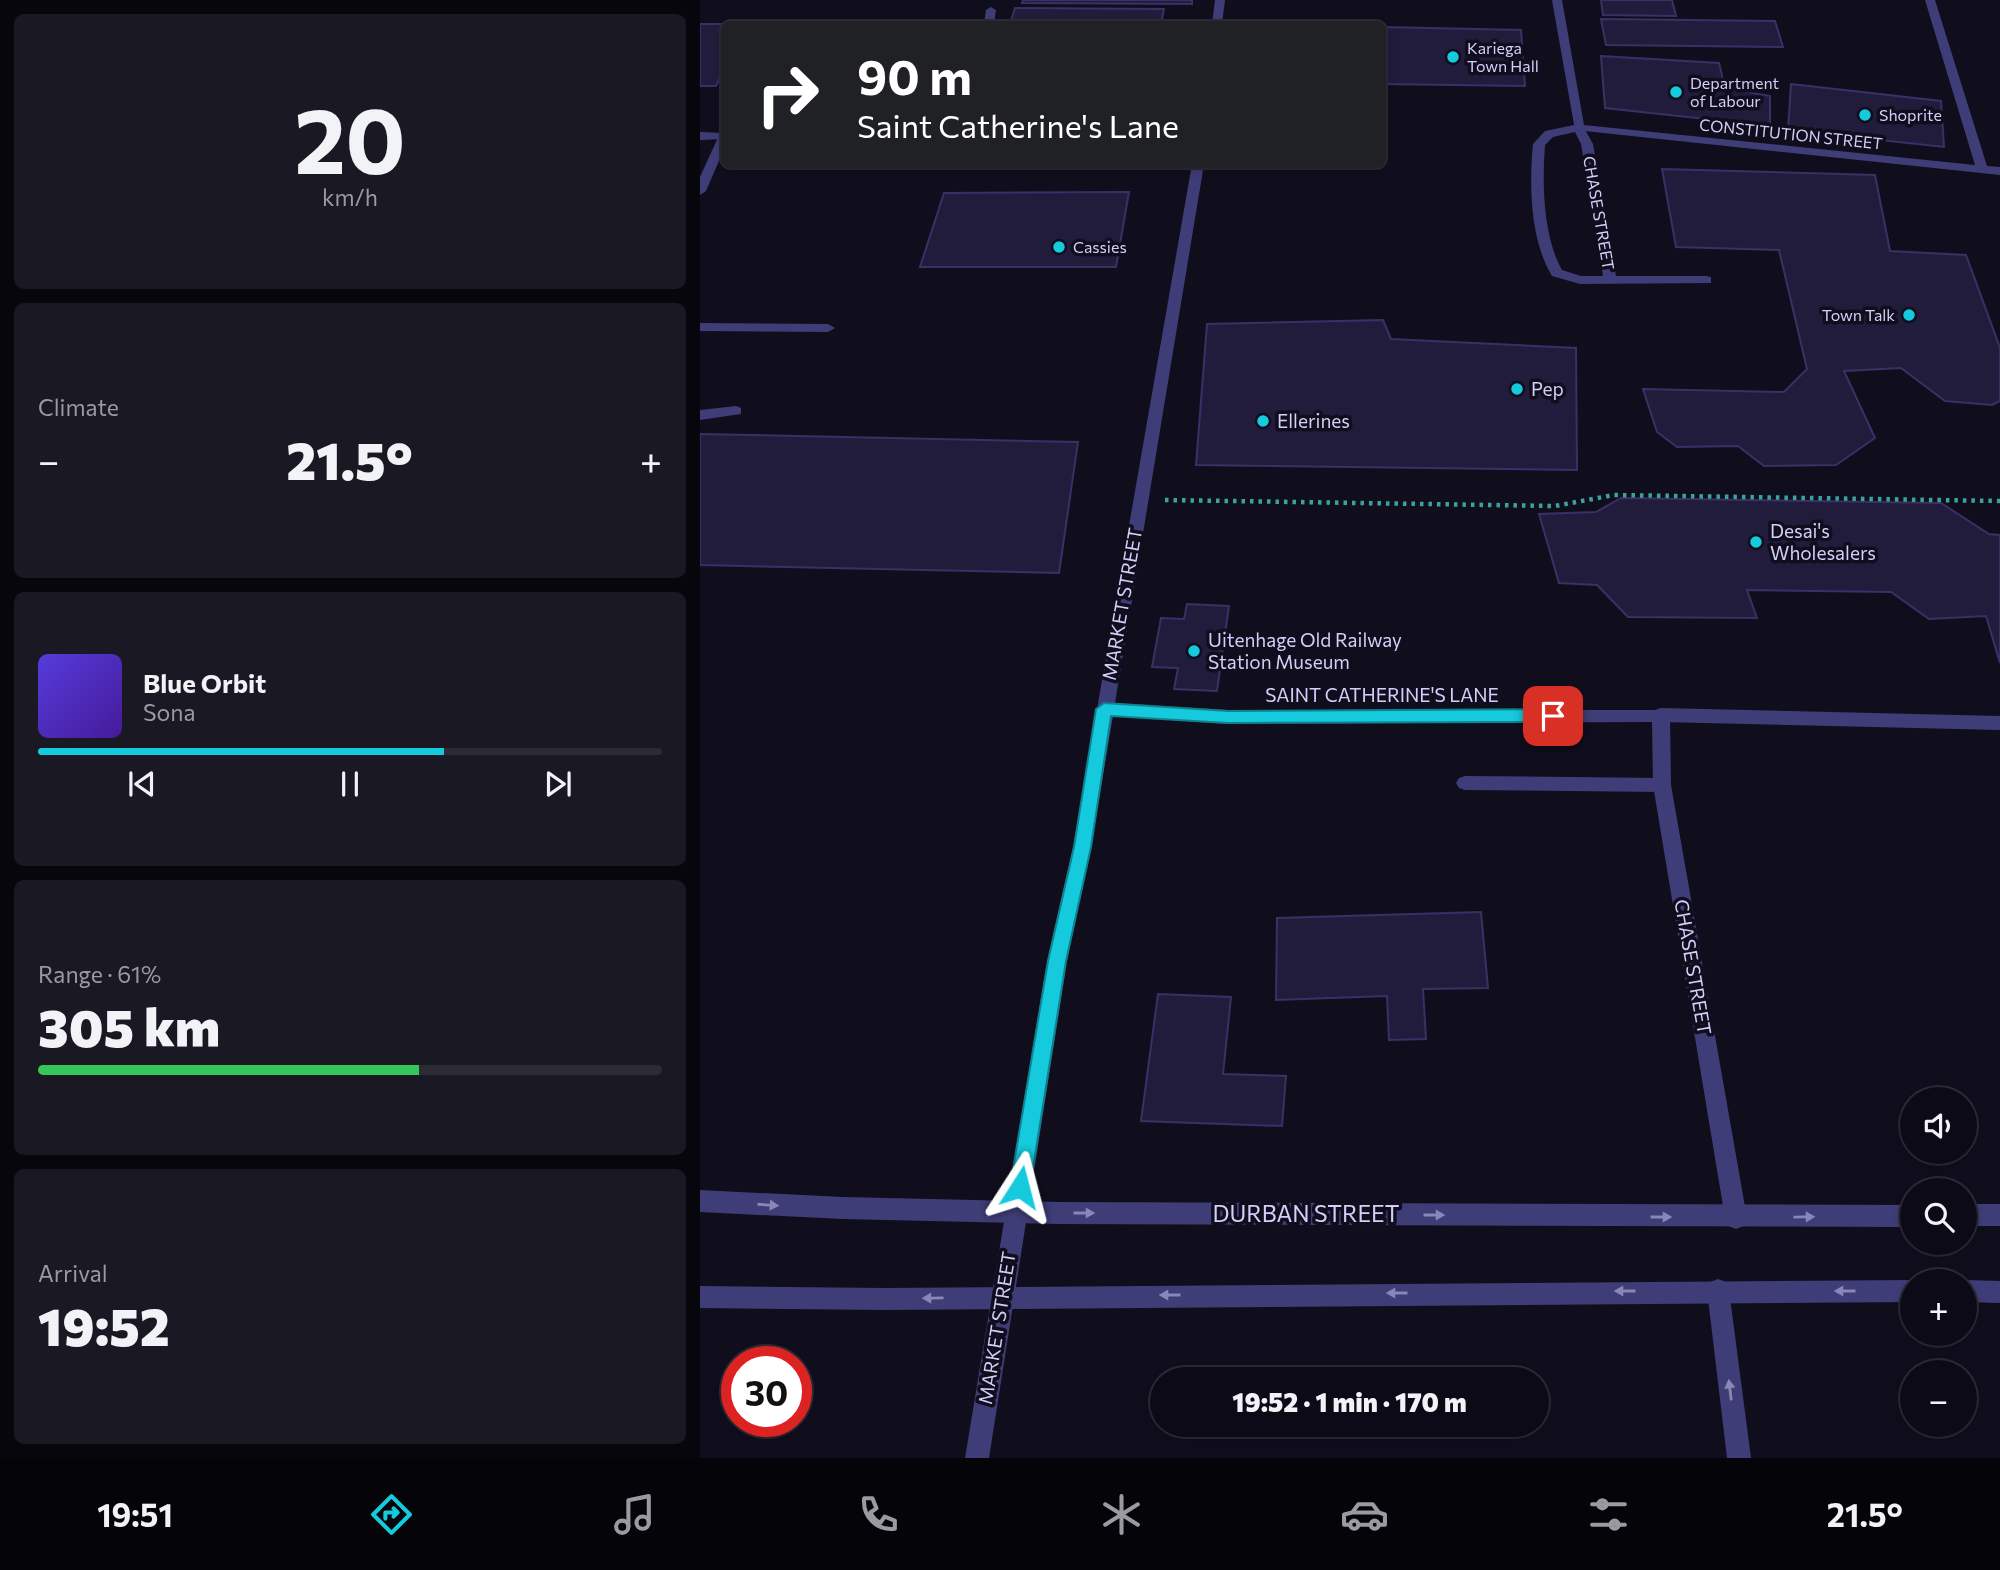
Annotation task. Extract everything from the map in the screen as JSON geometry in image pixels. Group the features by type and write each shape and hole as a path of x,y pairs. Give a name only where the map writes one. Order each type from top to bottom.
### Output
{"street":[{"path":"1217,21 1220,0"},
{"name":"CHASE STREET","path":"1557,0 1579,128 1587,144 1610,279 1568,279 1557,273 1549,262 1539,144 1549,134 1579,128"},
{"path":"1930,0 1982,169"},
{"path":"989,21 991,10"},
{"name":"CONSTITUTION STREET","path":"1579,128 2000,171"},
{"path":"700,136 721,136"},
{"path":"700,191 721,143"},
{"name":"MARKET STREET","path":"977,1458 1057,961 1082,847 1197,168"},
{"path":"1610,279 1706,281"},
{"path":"700,327 828,328"},
{"path":"700,415 736,411"},
{"name":"SAINT CATHERINE'S LANE","path":"1104,709 1228,717 1661,716 2000,723"},
{"name":"CHASE STREET","path":"1661,716 1662,785 1736,1218"},
{"path":"1465,783 1662,785"},
{"name":"DURBAN STREET","path":"700,1201 838,1210 1736,1218 1900,1216"},
{"path":"1977,1215 2000,1215"},
{"path":"1718,1290 1739,1458"},
{"path":"700,1297 884,1299 1718,1290 1900,1291"},
{"path":"1977,1292 2000,1292"}],"path":[{"path":"1140,500 1555,506 1614,495 2000,501"}],"building":[{"path":"1023,0 1192,0 1192,4 1022,3"},
{"path":"1601,0 1672,0 1676,16 1603,15"},
{"path":"1015,8 1164,9 1162,21 1011,21"},
{"path":"1601,19 1775,21 1783,47 1606,45"},
{"path":"700,24 721,24 721,76 716,86 700,86"},
{"name":"Kariega Town Hall","path":"1386,27 1521,30 1525,86 1386,84"},
{"name":"Department of Labour","path":"1601,56 1719,63 1725,88 1770,96 1770,126 1605,108"},
{"name":"Shoprite","path":"1791,84 1941,101 1944,147 1788,130"},
{"path":"1662,169 1875,175 1890,251 1966,255 2000,348 2000,401 1992,405 1945,401 1901,368 1844,371 1875,438 1836,465 1764,466 1738,446 1677,447 1657,432 1643,389 1784,392 1807,369 1779,250 1676,247"},
{"path":"1129,192 1116,267 920,267 944,193"},
{"path":"1383,320 1391,339 1576,348 1577,470 1196,465 1207,324"},
{"path":"700,434 1078,442 1059,573 700,565"},
{"path":"1621,498 1941,503 1989,534 2000,535 2000,663 1986,616 1929,619 1891,592 1747,590 1757,618 1628,617 1597,585 1559,583 1539,514 1596,512"},
{"path":"1187,604 1229,606 1217,691 1174,689 1178,668 1152,667 1161,618 1184,619"},
{"path":"1481,912 1488,988 1423,989 1426,1039 1389,1040 1387,996 1276,1000 1277,918"},
{"path":"1158,994 1231,997 1223,1074 1286,1076 1282,1126 1141,1121"}],"place":[{"name":"Kariega Town Hall","path":"1453,57"},
{"name":"Department of Labour","path":"1676,92"},
{"name":"Shoprite","path":"1865,115"},
{"name":"Cassies","path":"1059,247"},
{"name":"Town Talk","path":"1909,315"},
{"name":"Pep","path":"1517,389"},
{"name":"Ellerines","path":"1263,421"},
{"name":"Desai's Wholesalers","path":"1756,542"},
{"name":"Uitenhage Old Railway Station Museum","path":"1194,651"}],"route":[{"path":"1020,1187 1057,961 1082,847 1104,709 1228,717 1553,716"}]}
